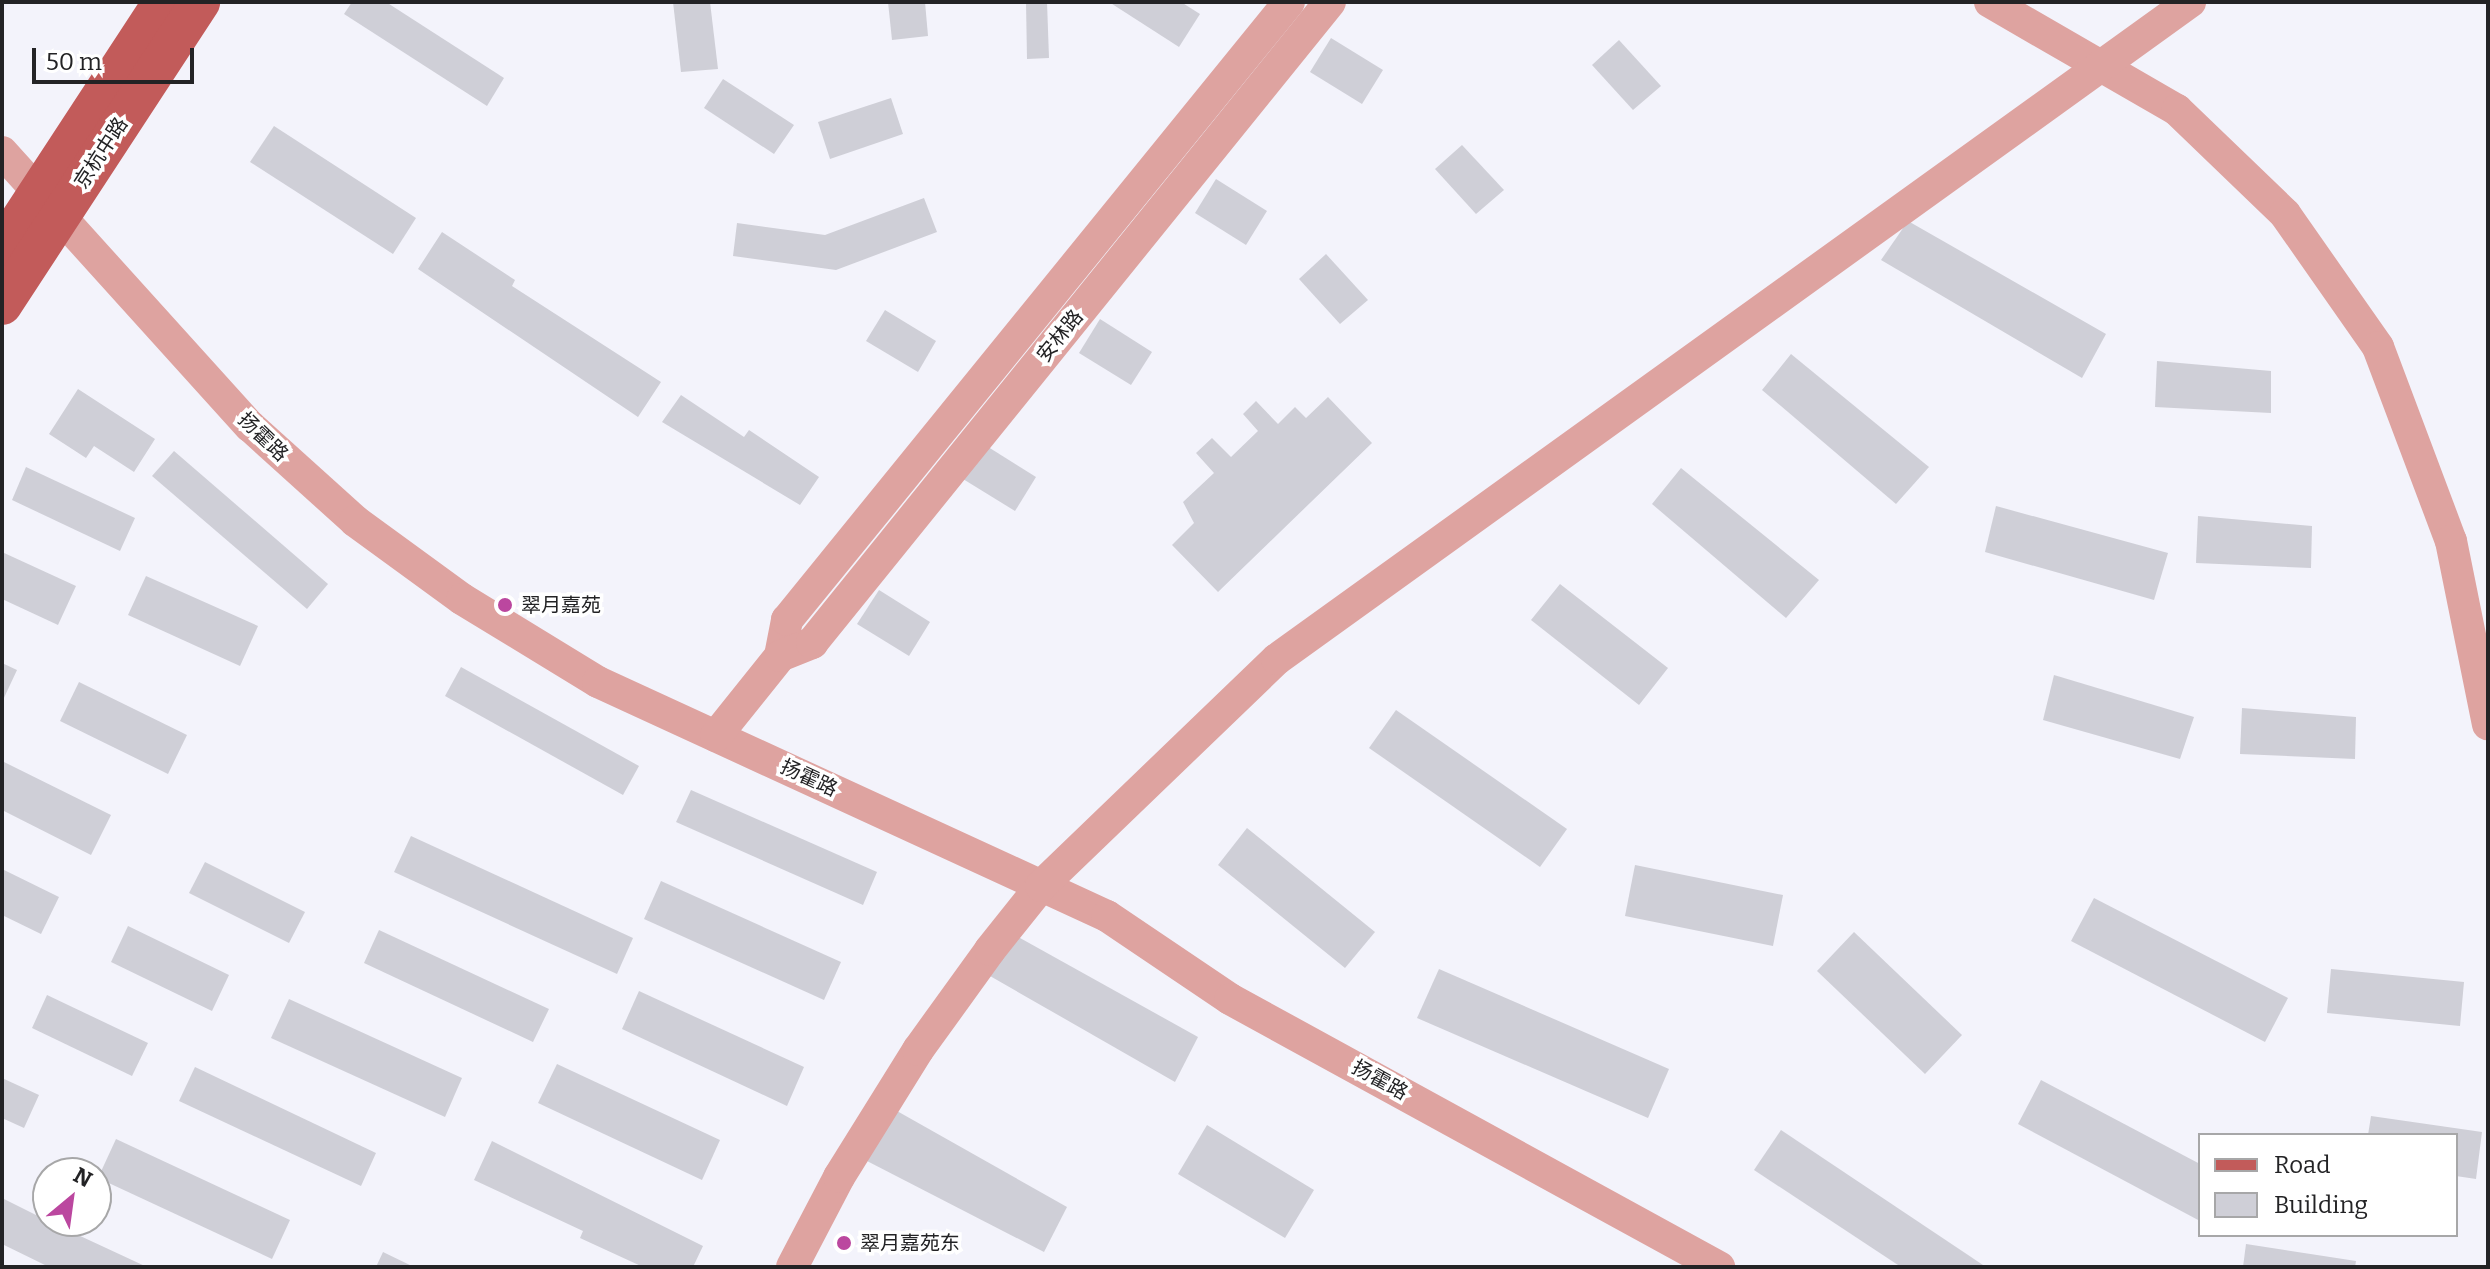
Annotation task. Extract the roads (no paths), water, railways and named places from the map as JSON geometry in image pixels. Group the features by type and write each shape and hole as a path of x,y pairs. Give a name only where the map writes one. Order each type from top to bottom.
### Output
{"main road":[{"name":"京杭中路","path":"2,305 49,205 163,2"},
{"name":"京杭中路","path":"2,248 49,205 200,2"}],"street":[{"name":"安林路","path":"716,736 780,656 787,620 1289,2"},
{"name":"安林路","path":"780,656 812,643 1330,2"},
{"path":"1990,2 2104,64 2177,110 2285,214 2378,347 2451,541 2488,724"},
{"path":"792,1267 839,1177 918,1050 1041,886 1277,659 2190,2"},
{"name":"扬霍路","path":"2,152 250,426 355,521 462,599 598,682 1107,916 1230,999 1719,1267"},
{"path":"1122,208 1149,225"}],"place":[{"name":"翠月嘉苑","path":"505,605"},
{"name":"翠月嘉苑东","path":"844,1243"}]}
